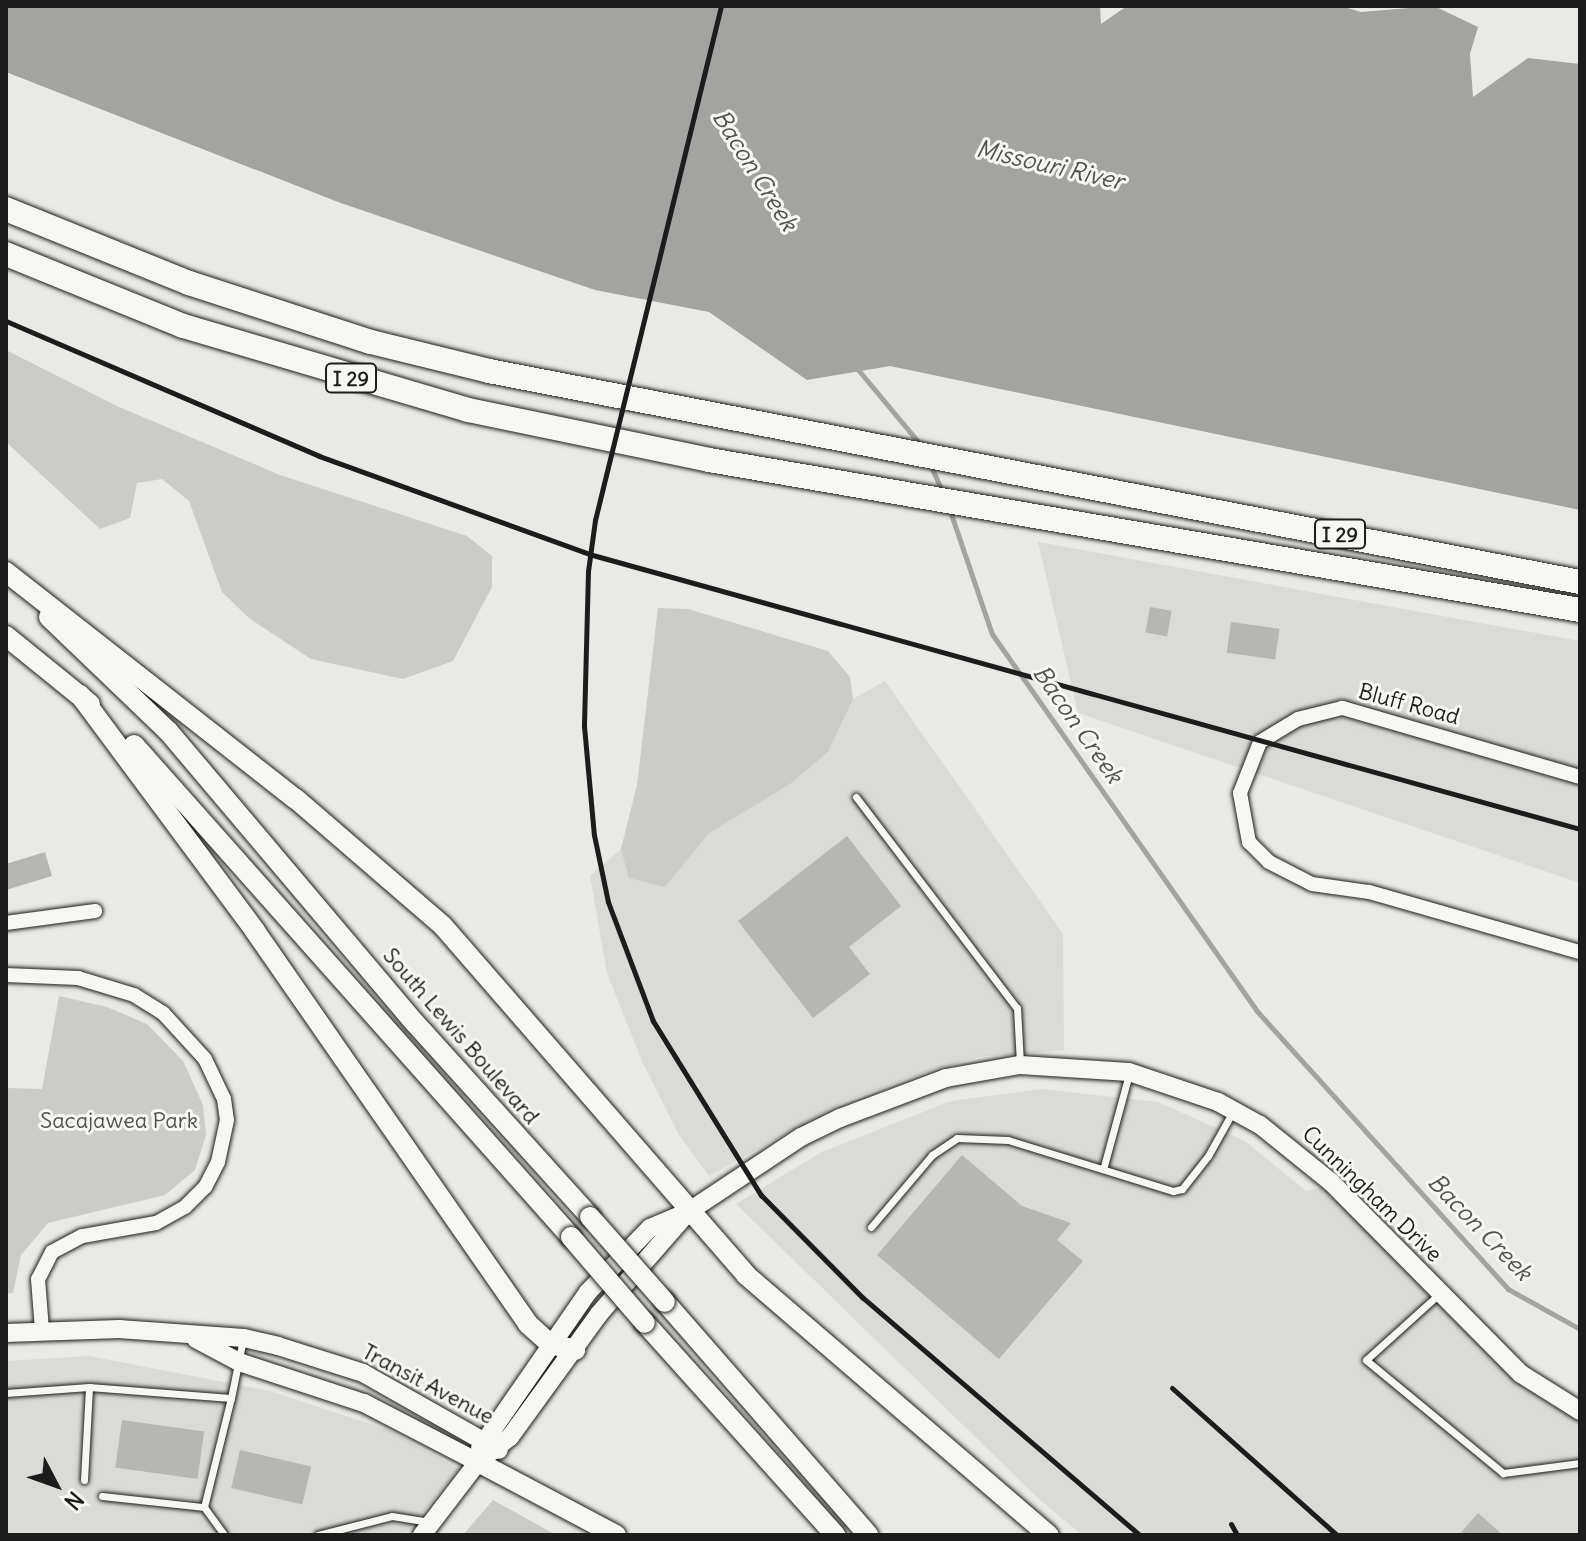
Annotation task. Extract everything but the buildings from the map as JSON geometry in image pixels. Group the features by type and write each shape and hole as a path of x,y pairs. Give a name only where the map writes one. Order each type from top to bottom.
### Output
{"highway":[{"name":"I 29","path":"6,209 150,269 371,342 698,411 1101,485 1580,582"},
{"name":"I 29","path":"6,254 183,326 357,380 468,410 709,460 1580,610"}],"main road":[{"path":"6,572 296,799 443,926 688,1212 786,1312 1048,1535"},
{"name":"South Lewis Boulevard","path":"6,582 168,731 415,1023 590,1217 868,1535"},
{"path":"6,636 80,695 172,782 645,1323 835,1535"},
{"path":"80,695 237,906 528,1324 550,1344 575,1350"},
{"name":"Cunningham Drive","path":"499,1450 575,1350 688,1212 801,1137 840,1118 946,1078 1020,1065 1129,1072 1233,1111 1302,1156 1521,1374 1580,1411"},
{"path":"478,1462 482,1439 588,1292 650,1228 688,1212"},
{"name":"Transit Avenue","path":"6,1333 119,1329 193,1338 244,1338 363,1373 499,1450"},
{"name":"Transit Avenue","path":"193,1338 239,1362 364,1403 478,1462"},
{"path":"427,1529 478,1462 499,1450"},
{"path":"478,1462 616,1535"}],"street":[{"name":"Bluff Road","path":"1580,777 1342,708 1298,719 1260,742 1244,773 1242,816 1249,842 1269,862 1312,884 1369,892 1580,952"},
{"path":"6,923 95,911"},
{"path":"6,975 78,978 134,995 163,1013 205,1059 224,1099 227,1120 218,1162 205,1187 185,1207 156,1223 82,1236 52,1252 38,1279 42,1330"}],"lane":[{"path":"856,797 1017,1008 1020,1065"},
{"path":"1104,1166 1129,1072"},
{"path":"871,1227 932,1155 957,1138 1008,1140 1104,1166 1162,1189 1182,1189 1233,1111"},
{"path":"1439,1294 1366,1360 1503,1473 1580,1463"},
{"path":"204,1507 244,1338"},
{"path":"6,1393 89,1387 231,1398"},
{"path":"84,1480 89,1387"},
{"path":"102,1496 204,1507 224,1535"},
{"path":"318,1535 392,1516 427,1529"}],"shaded area":[{"path":"1038,542 1580,641 1580,883 1078,713"},
{"path":"885,681 1063,934 1064,1050 978,1057 845,1101 709,1176 679,1135 642,1061 607,973 590,876 687,792"},
{"path":"1042,1089 1158,1102 1245,1141 1306,1191 1326,1186 1507,1373 1580,1417 1580,1535 1082,1535 1040,1500 736,1204 822,1152 951,1101"},
{"path":"89,1356 270,1391 388,1430 459,1469 404,1535 6,1535 6,1361"}],"green space":[{"path":"6,350 119,407 280,475 467,536 492,556 492,587 453,661 403,679 311,659 250,619 222,592 189,501 162,479 137,483 130,518 100,529 6,442"},
{"path":"658,608 688,609 828,651 850,677 853,699 828,752 790,784 709,833 665,887 629,878 621,849 637,785"},
{"name":"Sacajawea Park","path":"59,996 107,1007 147,1024 183,1061 203,1105 206,1135 195,1170 165,1195 48,1223 21,1255 13,1293 6,1294 6,1088 42,1089"},
{"path":"493,1500 556,1535 463,1535"}],"water":[{"name":"Missouri River","path":"6,6 1100,6 1101,24 1127,6 1341,6 1361,12 1434,6 1478,27 1470,54 1473,97 1528,58 1580,64 1580,510 890,366 807,380 709,312 595,290 338,202 6,72"}],"waterway":[{"name":"Bacon Creek","path":"855,366 920,444"},
{"name":"Bacon Creek","path":"930,464 942,491"},
{"name":"Bacon Creek","path":"949,508 992,634 1256,1010 1508,1289 1580,1329"}],"railway":[{"path":"721,6 595,520 588,571 584,726 594,835 608,902 653,1021 761,1195 862,1297 1140,1535"},
{"path":"6,321 319,456 589,554 1580,829"},
{"path":"1172,1388 1337,1535"},
{"path":"1231,1524 1237,1535"}]}
